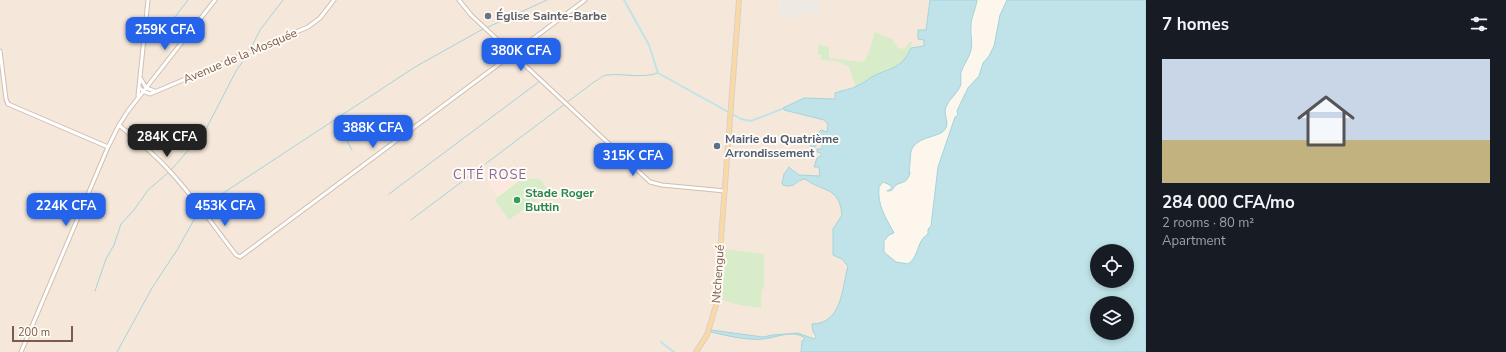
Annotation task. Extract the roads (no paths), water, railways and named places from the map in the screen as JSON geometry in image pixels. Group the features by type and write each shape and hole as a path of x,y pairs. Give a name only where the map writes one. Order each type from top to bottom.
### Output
{"main road":[{"name":"Ntchengué","path":"696,352 707,335 715,312 739,0"}],"street":[{"path":"137,99 140,87 148,0"},
{"path":"21,352 108,147 119,125 137,99 215,0"},
{"name":"Avenue de la Mosquée","path":"137,99 250,53 308,27 320,18 334,0"},
{"path":"459,0 466,10 650,182 662,186 725,191"},
{"path":"119,125 164,165 200,208 236,255 240,257 585,0"},
{"path":"0,51 6,100 8,104 108,147"},
{"path":"140,75 145,90"},
{"path":"142,81 150,83 156,91"},
{"path":"140,87 150,94"},
{"path":"145,90 156,91"},
{"path":"401,130 409,131"}],"water":[{"path":"930,0 977,0 971,23 971,50 961,72 960,87 945,110 947,123 946,128 940,134 921,140 913,147 909,170 910,173 909,177 905,181 897,184 890,191 887,191 892,187 883,182 879,187 879,200 885,217 894,233 889,235 884,241 884,252 896,262 908,264 914,258 921,241 928,234 928,229 931,226 938,167 955,117 958,115 957,111 963,98 968,88 979,76 983,63 989,56 994,46 1000,15 1007,0 1146,0 1146,352 801,352 802,341 805,338 800,335 789,334 768,338 751,339 711,332 711,330 763,337 773,335 798,333 814,339 816,337 812,324 822,322 829,318 835,311 842,294 848,266 842,259 833,255 833,229 842,215 838,199 830,191 805,179 790,186 783,185 782,183 784,174 789,167 799,175 820,176 819,167 814,167 817,158 821,156 821,153 817,152 817,149 822,149 822,144 817,144 815,147 810,146 810,143 821,130 827,132 828,124 824,120 784,110 783,108 804,98 835,99 835,93 863,83 875,75 896,66 904,60 911,48 924,46 924,40 918,39 918,30 926,30"}],"waterway":[{"path":"161,35 188,0"},
{"path":"250,50 260,30 283,0"},
{"path":"486,28 547,0"},
{"path":"624,0 649,45 658,73 741,119 751,121 782,109"},
{"path":"202,207 415,67 483,29"},
{"path":"171,170 205,131 236,71 249,53"},
{"path":"411,220 605,75 645,76 658,73"},
{"path":"389,194 540,81"},
{"path":"338,117 345,137 352,150"},
{"path":"95,291 106,259 114,245 121,224 134,210 148,190 169,172"},
{"path":"117,352 152,288 177,250 200,209"},
{"path":"661,342 674,352"}],"place":[{"name":"Église Sainte-Barbe","path":"488,16"},
{"name":"Mairie du Quatrième Arrondissement","path":"717,146"},
{"name":"Stade Roger Buttin","path":"517,200"}],"district":[{"name":"CITÉ ROSE","path":"490,174"}]}
